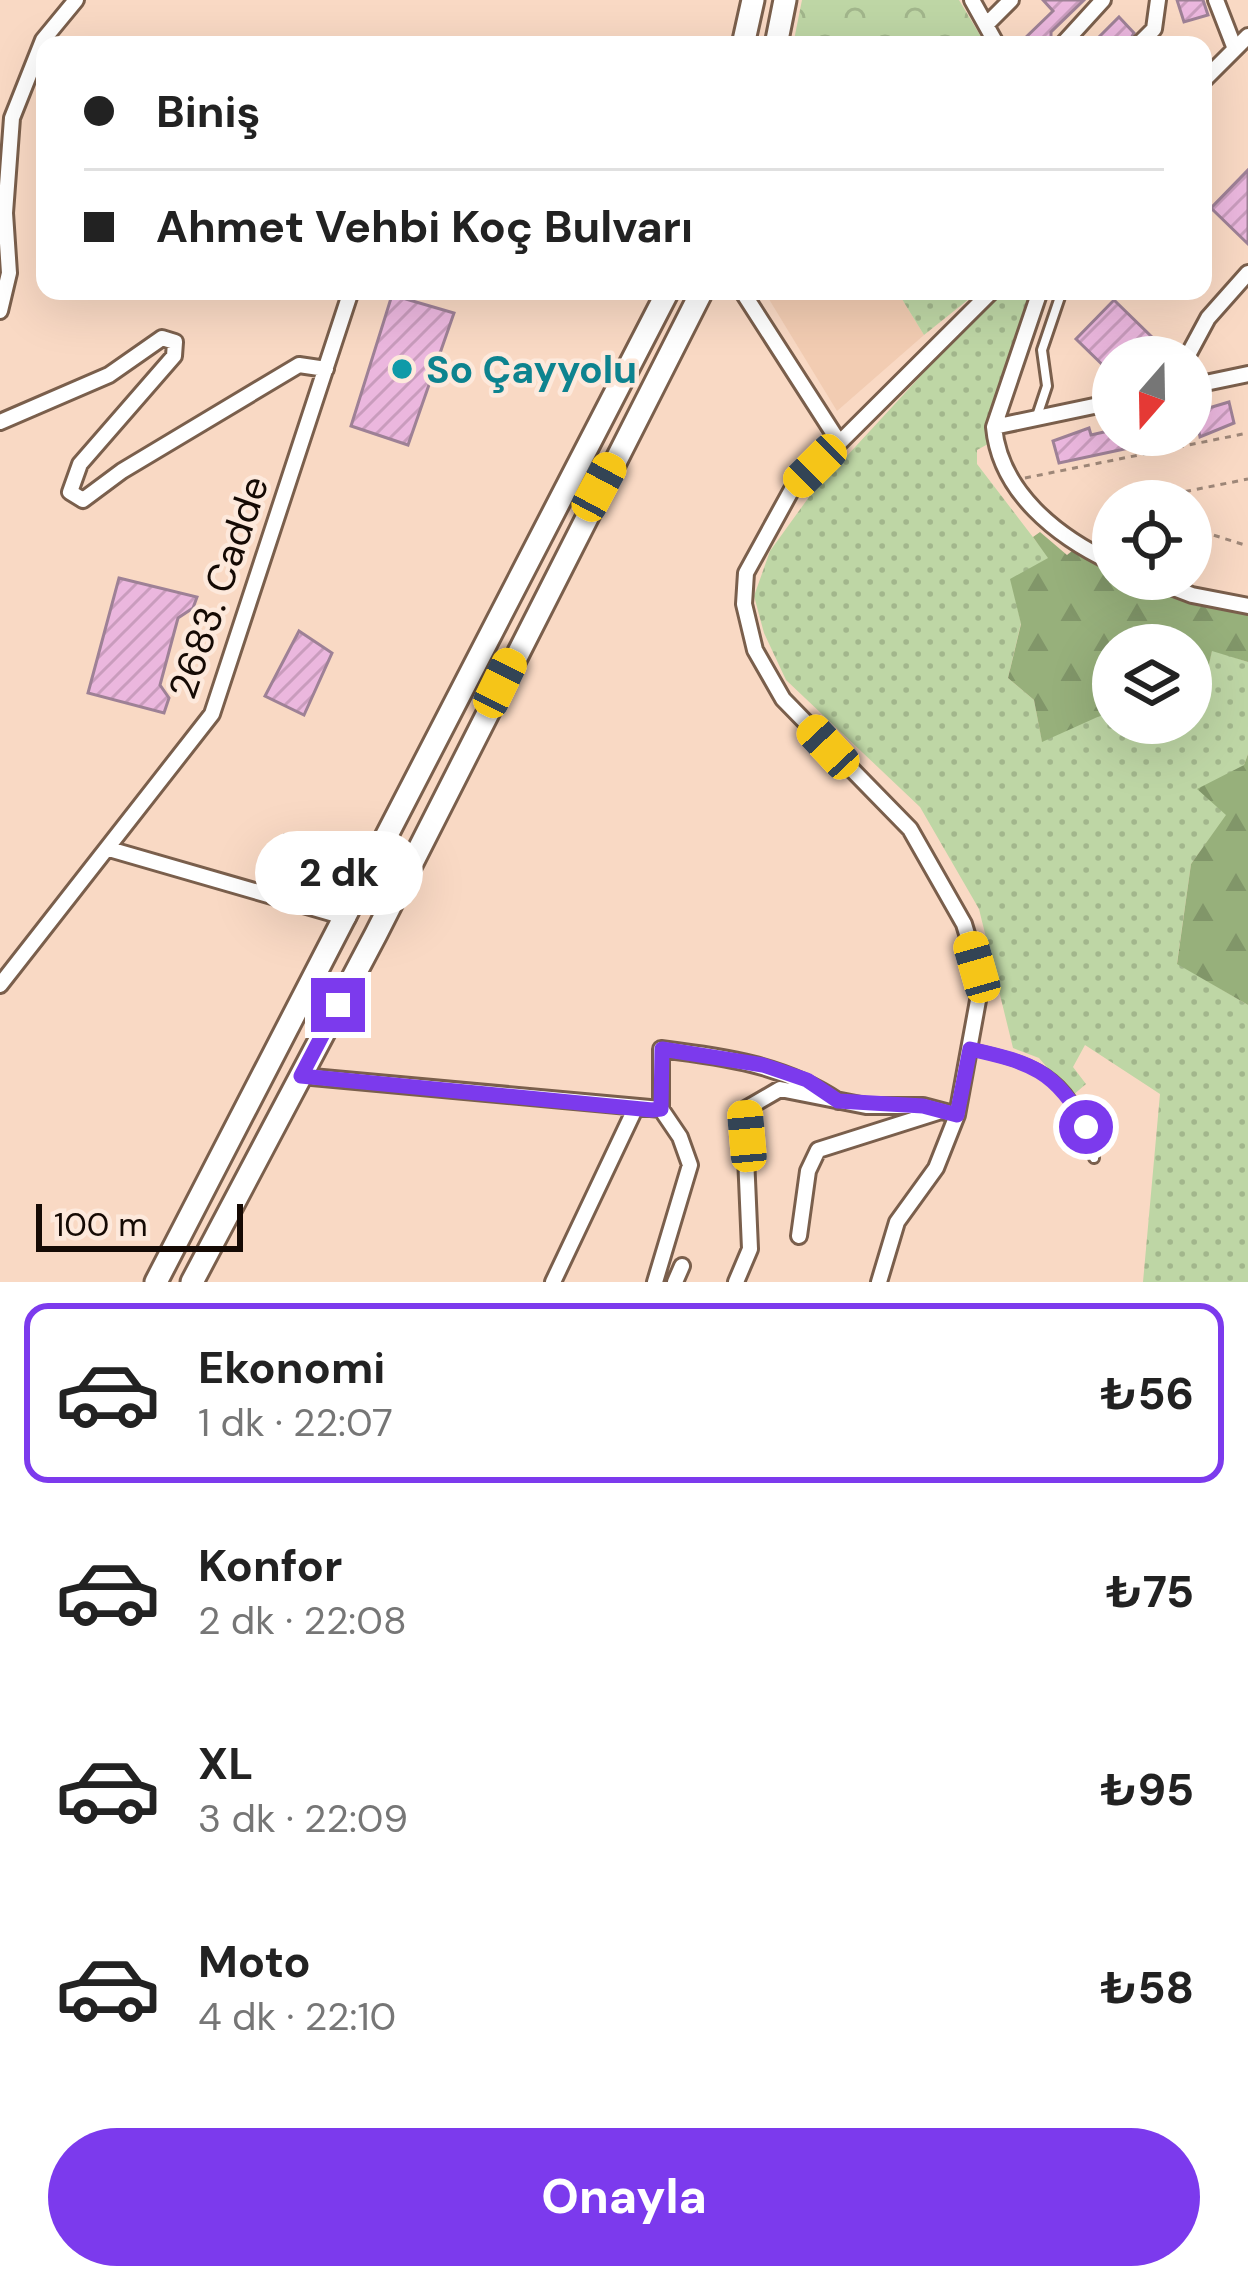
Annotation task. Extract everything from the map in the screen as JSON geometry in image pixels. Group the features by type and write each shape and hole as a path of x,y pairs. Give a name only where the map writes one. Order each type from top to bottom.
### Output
{"main road":[{"path":"745,36 753,0"},
{"path":"778,36 785,0"},
{"path":"156,1282 663,300"},
{"path":"192,1282 697,300"}],"street":[{"path":"46,36 76,0"},
{"path":"972,0 993,36"},
{"path":"988,23 1011,0"},
{"path":"1070,36 1103,0"},
{"path":"1147,36 1154,29 1158,0"},
{"path":"1216,0 1235,49"},
{"path":"1212,72 1248,36"},
{"path":"0,311 12,118 36,58"},
{"path":"1198,336 1248,273"},
{"name":"2683. Cadde","path":"0,985 212,714 348,300"},
{"path":"749,300 839,442"},
{"path":"879,1282 897,1222 936,1168 970,1049 977,967 964,923 910,829 783,699 755,650 744,604 746,573 791,491 983,300"},
{"path":"1037,300 994,427 995,445 1012,481 1060,532 1092,551"},
{"path":"0,422 109,375 162,338 176,342 174,356 80,464 70,492 83,500 122,471 299,365 326,369"},
{"path":"1212,382 1248,374"},
{"path":"994,427 1092,406"},
{"path":"1212,599 1248,606"},
{"path":"109,849 348,917"},
{"path":"655,1282 690,1165 661,1109 662,1049 763,1065 807,1080 838,1101"},
{"path":"301,1076 661,1109"},
{"path":"736,1282 749,1249 744,1110 770,1091 780,1090 950,1113"},
{"path":"553,1282 635,1109"},
{"path":"799,1236 808,1171 818,1150 950,1113"},
{"path":"674,1282 682,1266"}],"lane":[{"path":"1036,418 1047,386 1042,350 1059,300"},
{"path":"263,890 286,840 368,878"},
{"path":"970,1049 1031,1063 1048,1076 1076,1108 1094,1157"}],"path":[{"path":"1012,481 1248,433"},
{"path":"1212,486 1248,478"},
{"path":"1212,535 1248,546"}],"shaded area":[{"path":"769,300 903,300 924,335 837,411"}],"green space":[{"path":"802,0 959,0 981,36 795,36"},
{"path":"903,300 968,300 924,335"},
{"path":"991,300 1027,300 989,413 988,444 977,450 977,464 1049,558 1011,580 1021,623 1008,678 1034,700 1042,741 1092,718 1092,744 1212,744 1212,650 1248,662 1248,754 1227,815 1191,864 1177,963 1248,1005 1248,1282 1143,1282 1160,1094 1085,1045 1073,1067 1086,1084 1072,1096 1039,1058 1013,1048 979,909 920,807 786,680 764,633 754,596 770,551 809,497"},
{"path":"1040,532 1067,555 1072,551 1092,561 1092,600 1196,600 1248,614 1248,662 1212,651 1212,624 1092,624 1092,719 1042,742 1034,700 1008,678 1021,624 1010,579 1048,558 1033,537"},
{"path":"1248,754 1248,1005 1177,964 1191,864 1226,815 1197,789 1244,765"}],"building":[{"path":"1043,0 1084,0 1051,36 1027,36 1053,11"},
{"path":"1177,0 1203,0 1208,15 1184,22"},
{"path":"1119,17 1134,33 1132,36 1100,36"},
{"path":"1248,170 1248,244 1212,209"},
{"name":"So Çayyolu","path":"390,300 409,300 454,313 408,445 351,426"},
{"path":"1114,300 1151,336 1092,336 1092,355 1076,339"},
{"path":"1229,402 1234,423 1212,432 1212,407"},
{"path":"1089,428 1092,456 1059,463 1053,441"},
{"path":"119,578 197,597 193,608 178,618 160,685 169,698 164,713 88,693"},
{"path":"299,631 332,653 304,715 265,696"}],"place":[{"name":"So Çayyolu","path":"402,369"}],"route":[{"path":"338,1005 301,1076 652,1110 661,1109 662,1049 763,1065 807,1080 838,1101 923,1106 957,1115 970,1049 1031,1063 1063,1091 1086,1127"}]}
